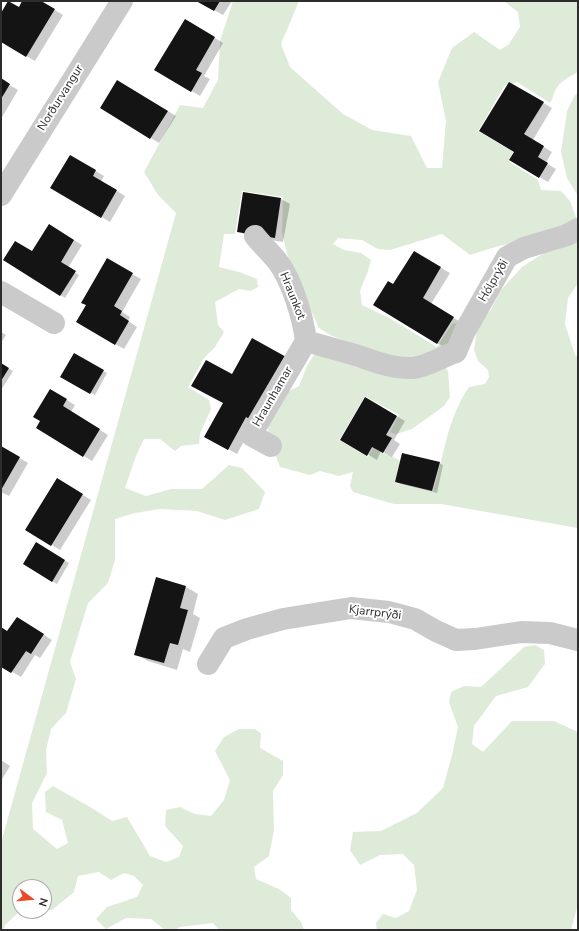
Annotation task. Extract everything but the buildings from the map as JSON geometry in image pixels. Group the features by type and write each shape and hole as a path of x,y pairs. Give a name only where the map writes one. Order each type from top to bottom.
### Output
{"street":[{"name":"Norðurvangur","path":"1,195 122,1"},
{"name":"Hólprýði","path":"306,340 389,366 404,368 423,366 456,352 465,331 507,256 524,248 567,235 578,229"},
{"name":"Hraunkot","path":"255,236 278,263 288,279 304,323 306,340"},
{"path":"1,292 54,323"},
{"name":"Hraunhamar","path":"271,446 251,435 306,340"},
{"name":"Kjarrprýði","path":"208,664 224,638 247,629 283,619 350,608 390,612 415,619 456,640 475,639 521,632 550,633 578,640"}],"green space":[{"path":"233,1 299,1 281,44 290,67 343,114 372,130 411,136 427,168 442,168 446,121 438,82 452,48 474,32 500,50 509,44 520,27 518,12 504,1 578,1 578,72 559,85 550,103 517,82 510,85 505,85 478,131 513,152 508,161 538,180 541,190 561,191 570,201 577,220 566,233 499,246 470,255 442,234 390,250 378,249 362,240 338,238 333,244 344,250 361,253 371,260 360,291 362,305 391,319 437,347 452,324 462,322 438,360 448,371 450,397 444,406 412,429 396,434 390,432 399,415 365,396 339,440 368,457 373,448 390,455 400,461 395,483 433,492 451,425 462,399 469,387 485,384 489,377 488,370 478,361 474,350 477,329 481,318 490,311 501,290 522,267 544,253 578,241 578,283 568,298 565,324 575,355 578,357 578,528 441,504 394,504 353,492 350,486 353,472 339,476 320,471 310,475 280,467 275,454 271,449 268,431 270,413 277,397 299,386 307,366 317,350 351,343 332,336 319,328 290,265 282,233 283,197 242,191 235,234 224,234 219,267 239,272 257,279 258,287 251,291 239,289 215,302 218,325 224,332 215,347 204,358 188,387 209,400 211,409 200,434 199,444 181,446 175,451 160,439 144,439 136,456 125,488 146,496 171,489 202,489 229,465 242,468 265,492 259,509 225,520 197,511 160,509 135,513 115,519 115,560 108,583 88,603 70,662 76,679 66,713 51,729 46,750 47,773 32,803 33,829 57,849 68,843 62,820 46,812 45,792 53,786 112,821 127,817 150,856 166,862 179,857 183,846 165,826 166,810 180,807 195,814 211,816 224,800 230,780 215,751 224,737 239,729 255,729 261,734 260,748 283,761 283,775 273,791 274,830 269,856 254,867 256,879 279,889 291,898 291,910 301,922 304,930 219,930 213,923 180,927 175,930 165,930 151,919 126,918 106,929 96,919 107,907 137,897 143,885 134,876 124,873 111,880 99,872 78,876 74,892 52,910 52,879 12,879 12,918 5,925 3,930 1,930 1,843 176,213 158,195 144,172 180,105 203,108 218,80 220,41"},
{"path":"578,93 578,196 567,178 561,152 567,111 575,95"},
{"path":"535,645 544,650 545,664 528,687 496,696 474,726 472,744 483,752 512,721 554,721 578,732 578,904 571,930 377,930 376,923 383,914 396,918 409,911 417,890 414,865 403,854 380,855 360,865 350,850 353,832 381,831 417,813 443,788 458,727 449,702 451,692 464,686 481,687 524,647"}]}
